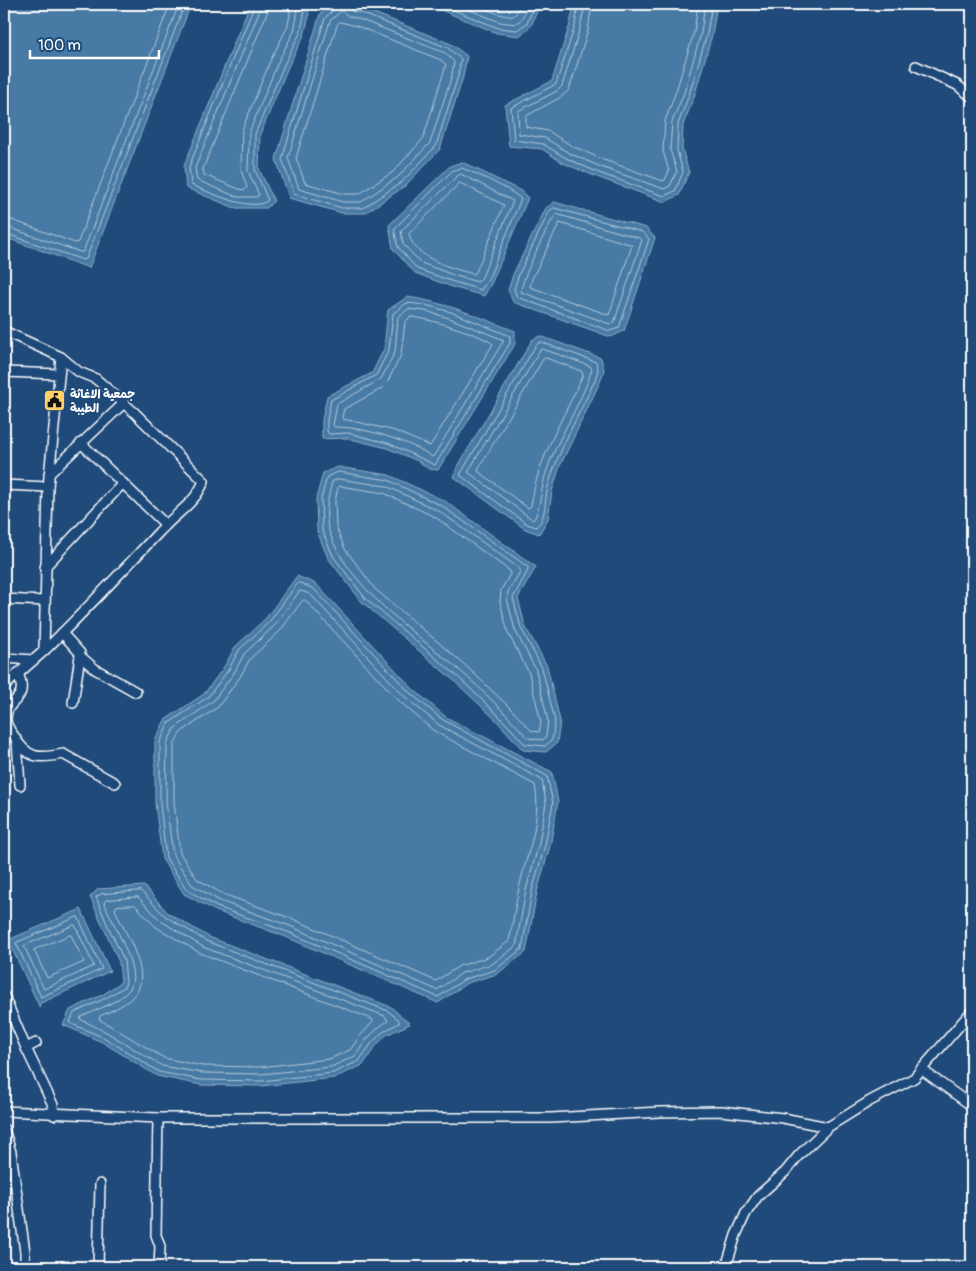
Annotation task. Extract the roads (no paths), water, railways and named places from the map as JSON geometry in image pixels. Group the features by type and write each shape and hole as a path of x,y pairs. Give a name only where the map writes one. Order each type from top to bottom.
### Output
{"street":[{"path":"916,66 957,84 972,96"},
{"path":"4,331 61,357 79,372 96,379 124,403 204,480 200,492 194,500 166,525 44,651 4,687"},
{"path":"44,651 48,487 61,357"},
{"path":"4,372 59,374"},
{"path":"49,474 124,403"},
{"path":"81,443 166,525"},
{"path":"45,567 123,483"},
{"path":"4,485 48,487"},
{"path":"4,599 44,600"},
{"path":"62,633 80,653 80,656 95,669 136,692"},
{"path":"73,703 80,656"},
{"path":"4,658 33,660"},
{"path":"18,673 23,687 22,691 10,707 6,719 8,729 17,742 28,754 43,758 63,754 115,783"},
{"path":"17,742 20,785"},
{"path":"4,996 53,1105 54,1115"},
{"path":"726,1267 736,1235 746,1212 758,1196 785,1172 799,1154 828,1126 914,1078 972,1011"},
{"path":"26,1048 36,1043"},
{"path":"921,1070 972,1106"},
{"path":"4,1112 158,1118 550,1118 721,1111 783,1118 828,1126"},
{"path":"158,1118 156,1235 160,1246 160,1267"},
{"path":"4,1129 11,1152 24,1245 25,1267"},
{"path":"98,1267 100,1184"}],"water":[{"path":"4,4 191,4 89,268 4,237"},
{"path":"250,4 307,4 309,16 304,35 288,67 260,135 259,169 274,201 267,208 235,208 186,188 184,166"},
{"path":"332,4 362,8 451,44 467,56 463,77 440,149 405,186 365,213 342,213 289,198 276,159 320,14"},
{"path":"426,4 540,4 531,26 519,36 497,33"},
{"path":"574,4 717,4 712,35 694,97 683,125 682,149 689,172 679,195 665,202 563,163 542,149 509,146 505,105 552,81 570,24"},
{"path":"462,162 521,191 528,198 492,282 484,296 452,287 415,273 393,249 389,225 450,166"},
{"path":"554,202 646,228 655,238 624,331 611,337 513,302 508,290 514,272 546,208"},
{"path":"407,297 448,306 515,331 515,344 438,470 429,469 418,461 387,448 347,438 322,439 322,420 327,396 372,373 384,349 388,310"},
{"path":"540,336 601,358 604,370 560,466 552,491 548,519 539,534 525,529 454,477 457,468 532,340"},
{"path":"338,467 389,475 445,501 536,567 518,598 525,626 547,666 560,721 557,743 546,752 523,750 495,719 452,679 362,602 328,558 317,531 316,499 323,473"},
{"path":"297,576 316,584 413,689 446,717 552,772 558,802 550,846 537,892 526,952 497,974 467,983 438,1003 286,937 216,911 184,894 162,859 155,803 155,741 165,720 204,694 224,667 235,647 266,618"},
{"path":"144,886 168,913 209,937 391,1007 410,1024 386,1035 363,1065 334,1078 261,1086 201,1085 157,1076 102,1042 63,1025 70,1010 104,994 121,982 119,962 90,897 98,889"},
{"path":"81,909 110,971 39,1004 40,1008 8,940"}],"place":[{"name":"جمعية الاغاثة الطيبة","path":"54,401"}]}
